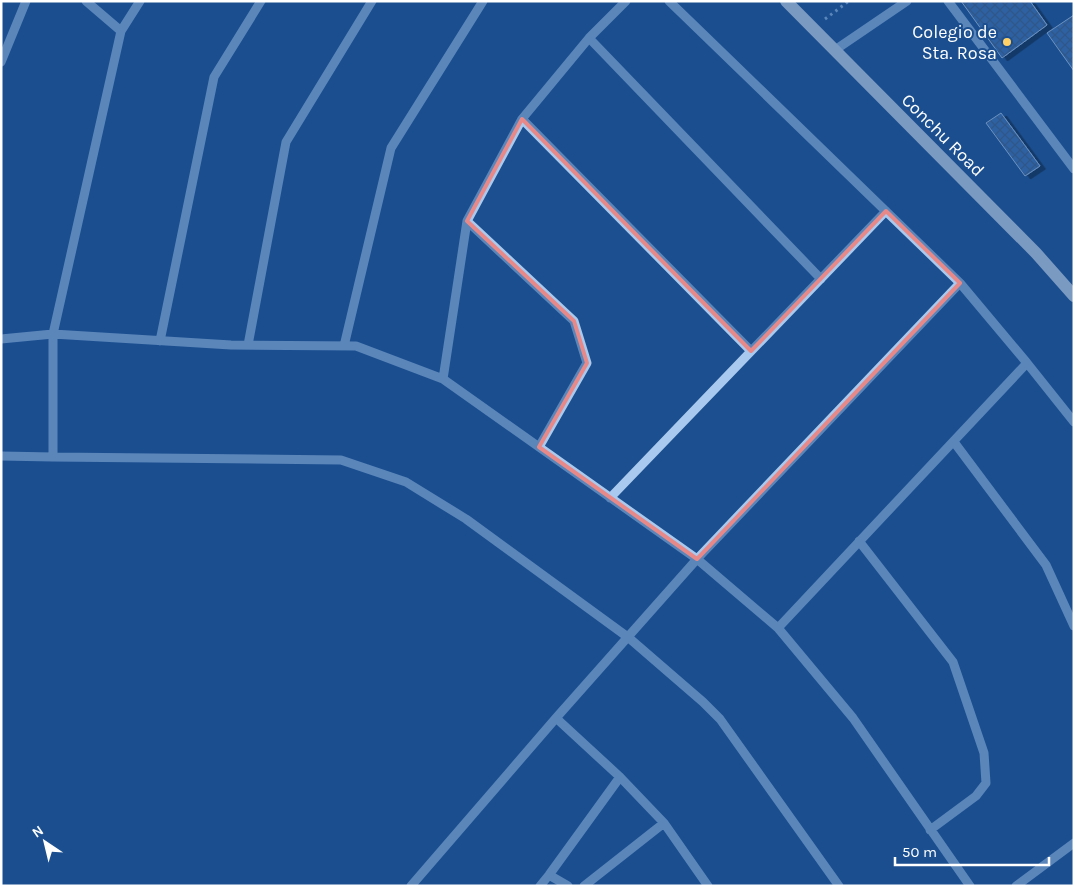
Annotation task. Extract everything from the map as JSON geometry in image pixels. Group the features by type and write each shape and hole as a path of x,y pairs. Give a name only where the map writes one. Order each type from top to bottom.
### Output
{"main road":[{"name":"Conchu Road","path":"786,1 1036,253 1074,296"}],"street":[{"path":"1,62 26,1"},
{"path":"86,1 121,31"},
{"path":"53,457 53,334 121,31 140,1"},
{"path":"160,341 214,77 261,1"},
{"path":"248,345 286,142 372,1"},
{"path":"344,346 391,148 483,1"},
{"path":"443,379 467,221 522,119 589,38 626,1"},
{"path":"669,1 960,283 1074,422"},
{"path":"835,50 907,1"},
{"path":"948,1 1074,169"},
{"path":"589,38 821,278"},
{"path":"522,119 751,352"},
{"path":"610,498 886,211"},
{"path":"467,221 574,321 587,363 539,447"},
{"path":"411,886 697,559 960,283"},
{"path":"1,339 53,334 248,345 356,346 443,379 697,559 778,628 853,718 970,886"},
{"path":"778,628 1027,363"},
{"path":"954,442 1046,565 1074,626"},
{"path":"1,456 341,460 406,482 466,519 629,638 703,702 720,719 839,886"},
{"path":"859,540 953,662 984,752 986,783 976,796 930,830"},
{"path":"556,718 620,777 664,823 708,886"},
{"path":"540,886 620,777"},
{"path":"584,886 664,823"},
{"path":"1016,886 1074,843"},
{"path":"549,875 568,886"}],"path":[{"path":"812,28 849,1"}],"highlighted area":[{"path":"522,119 751,351 886,211 960,283 697,559 539,447 587,363 574,321 467,221"}],"building":[{"name":"Colegio de Sta. Rosa","path":"961,1 1030,1 1047,25 1002,58"},
{"path":"1074,15 1074,71 1047,33"},
{"path":"1001,113 1040,166 1025,176 986,123"}],"place":[{"name":"Colegio de Sta. Rosa","path":"1007,42"}]}
